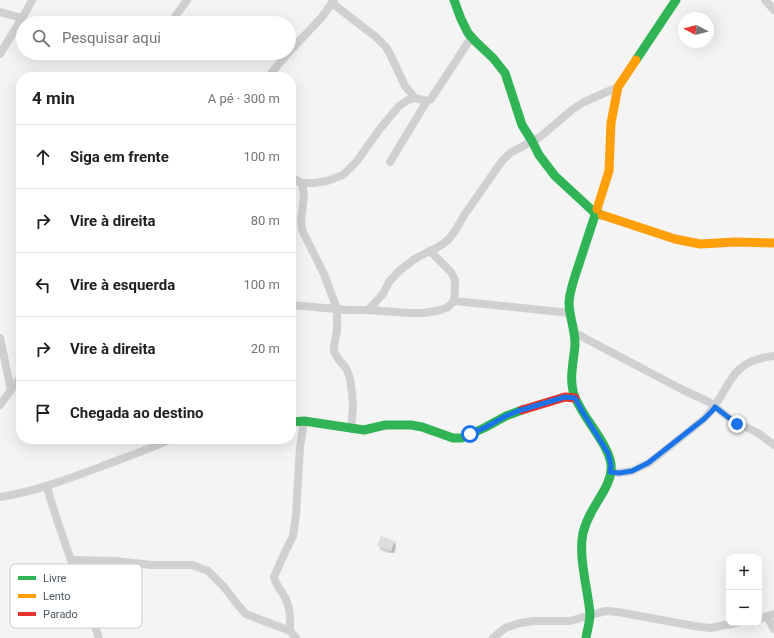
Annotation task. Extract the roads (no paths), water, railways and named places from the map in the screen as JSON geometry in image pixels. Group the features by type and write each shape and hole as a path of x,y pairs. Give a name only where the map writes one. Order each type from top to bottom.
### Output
{"street":[{"path":"23,16 32,0"},
{"path":"176,16 187,0"},
{"path":"454,0 461,23 471,38 490,55 505,72 522,125 539,155 546,165 573,193 596,213 661,235 700,244 736,242 774,243"},
{"path":"570,397 572,387 571,368 575,332 569,308 569,298 609,171 610,123 618,87 676,0"},
{"path":"296,45 333,2 386,47 405,86 415,98"},
{"path":"0,12 16,16"},
{"path":"0,54 16,28"},
{"path":"390,162 427,101 431,99 471,38"},
{"path":"272,72 283,60"},
{"path":"368,310 383,294 399,271 416,258 448,240 455,231 464,214 502,161 510,153 546,132 573,109 584,102 618,87"},
{"path":"296,180 302,183 314,183 327,181 343,175 357,161 379,130 399,106 408,100 415,98 427,101"},
{"path":"302,183 304,194 301,221 302,230 324,274 337,309 337,330 334,352 346,368 350,378 352,393 351,428"},
{"path":"296,305 409,313 424,313 448,307 454,301 455,280 451,272 430,251"},
{"path":"454,301 570,313"},
{"path":"575,332 683,390 707,401 730,419 758,434 774,445"},
{"path":"0,338 11,390"},
{"path":"610,472 619,473 632,471 648,463 712,411 731,378 739,369 753,360 774,356"},
{"path":"0,404 16,383"},
{"path":"296,422 304,421 364,430 385,425 410,425 453,438 462,438 506,416 545,403 570,397"},
{"path":"570,397 582,411 608,453 611,465 601,496 589,516 582,534 581,542 590,616 586,638"},
{"path":"290,631 288,603 274,581 274,577 293,536 296,515 300,448 304,421"},
{"path":"0,497 46,487 161,444"},
{"path":"46,487 63,540 73,564"},
{"path":"72,560 115,561 152,565 192,565 208,571 224,586 246,614 290,631 296,638"},
{"path":"493,638 505,628 520,623 534,621 570,621 606,611 710,628 726,625"},
{"path":"767,616 774,629"},
{"path":"96,628 99,638"}]}
